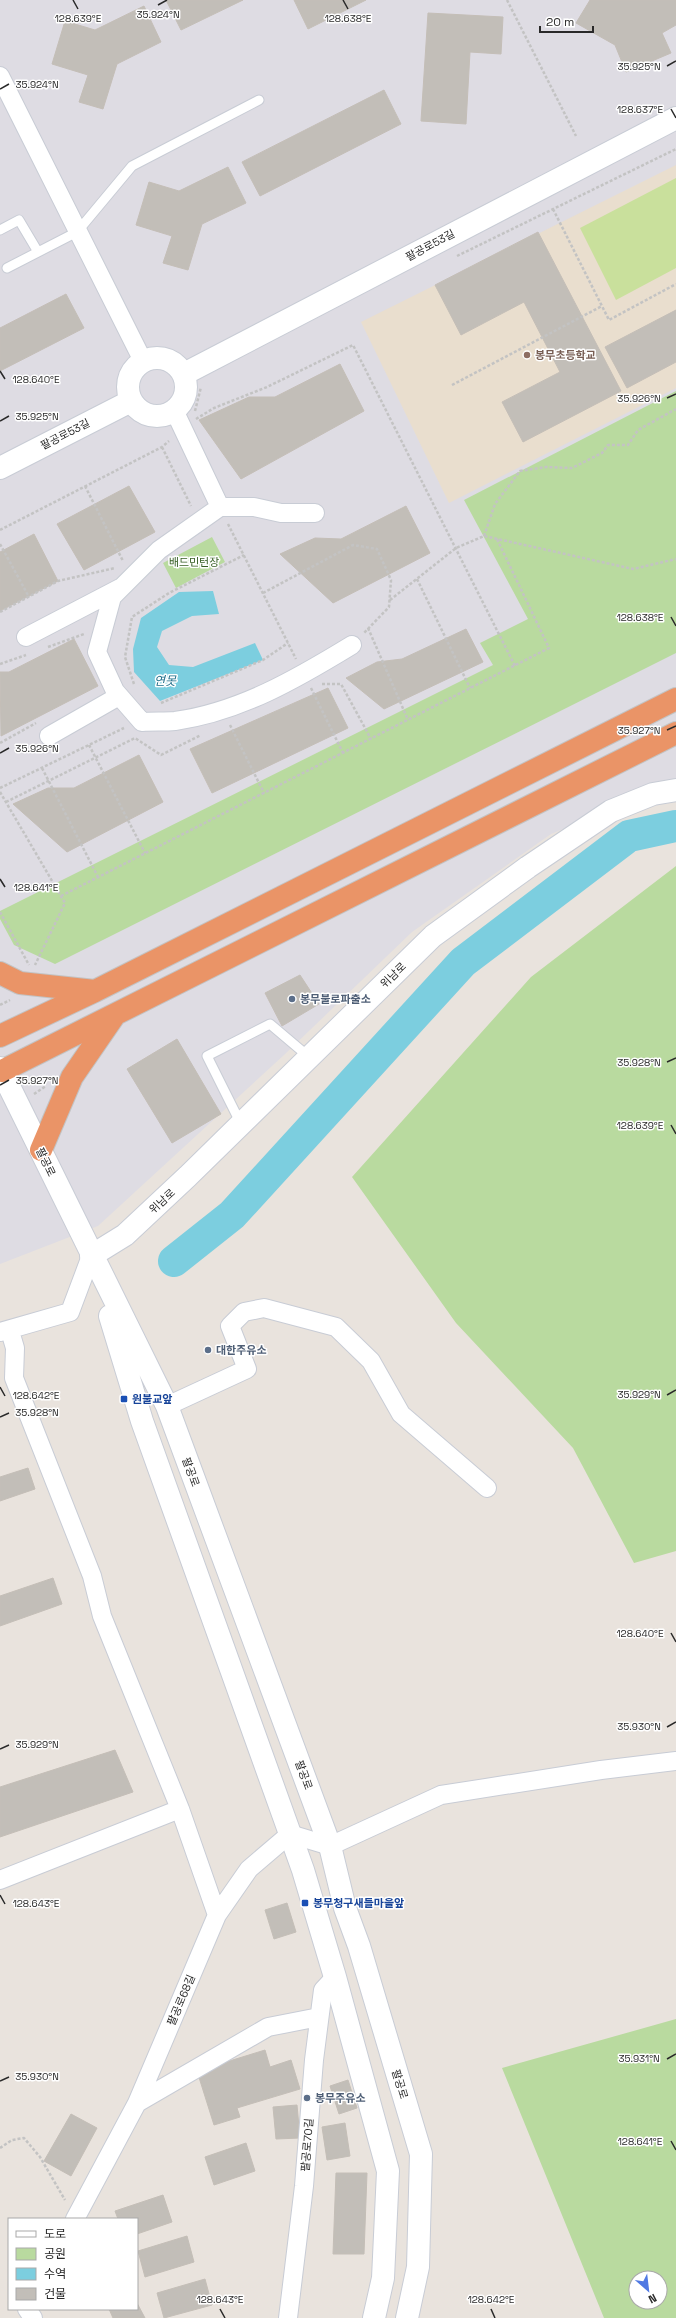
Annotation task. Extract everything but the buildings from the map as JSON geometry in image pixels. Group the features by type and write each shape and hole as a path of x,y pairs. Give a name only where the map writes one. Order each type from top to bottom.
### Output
{"highway":[{"path":"0,1036 95,991 676,699"},
{"path":"1,1070 116,1014 676,733"},
{"path":"0,973 20,983 95,991"},
{"path":"41,1150 72,1077 116,1014"}],"main road":[{"name":"팔공로53길","path":"184,374 676,118"},
{"path":"161,358 178,366 184,374 186,390 184,398 174,410 160,416 151,415 143,412 131,400 128,387 130,374 143,361 161,358"},
{"name":"팔공로53길","path":"0,468 131,400"},
{"name":"위남로","path":"91,1256 125,1235 241,1124 432,936 611,810 653,794 676,790"},
{"name":"팔공로","path":"1,1070 91,1256 167,1406 330,1846 345,1908 359,1946 421,2154 418,2267 407,2318"},
{"name":"팔공로","path":"91,1256 142,1421 303,1870 335,1977 388,2171 383,2278 374,2318"}],"street":[{"path":"0,76 143,361"},
{"path":"174,410 182,430 220,508"},
{"path":"314,513 281,513 254,507 220,508 159,550 112,597 97,652 119,696 142,722 176,721 227,709 304,674 352,644"},
{"path":"26,637 124,586"},
{"path":"49,736 119,696"},
{"path":"91,1256 70,1312 5,1331 15,1348 14,1378 92,1576 102,1616 180,1809 217,1914"},
{"path":"167,1406 247,1369 230,1326 244,1312 264,1308 336,1327 371,1361 401,1414 487,1488"},
{"path":"290,1834 330,1846 441,1795 600,1770 676,1761"},
{"path":"0,1880 180,1809"},
{"name":"팔공로68길","path":"79,2212 137,2104 217,1914 249,1869 290,1834"},
{"name":"팔공로70길","path":"288,2318 304,2186 319,2017 323,1990 335,1977"},
{"path":"137,2104 268,2026 319,2017"},
{"path":"27,2310 33,2318"}],"lane":[{"path":"7,268 77,232 132,166 260,100"},
{"path":"0,230 19,220 38,252"},
{"path":"241,1124 207,1056 270,1024 309,1057"}],"path":[{"path":"507,0 576,136"},
{"path":"455,257 676,149"},
{"path":"553,210 609,320 676,284"},
{"path":"452,385 602,306"},
{"path":"206,384 201,387 192,421 214,408 267,387 353,345 515,666"},
{"path":"484,536 495,504 520,471 546,467 572,468 602,453 608,445 628,444 638,430 676,409"},
{"path":"0,530 162,447 182,430"},
{"path":"162,447 192,508"},
{"path":"85,486 126,565"},
{"path":"220,508 304,674"},
{"path":"390,600 456,548 484,536 634,569 676,559"},
{"path":"61,896 549,648 497,539"},
{"path":"0,544 29,597"},
{"path":"263,593 353,545 377,549 391,580 389,607 352,644"},
{"path":"138,689 134,684 125,657 132,616 169,593 244,555"},
{"path":"0,612 58,581 119,567"},
{"path":"417,579 470,688"},
{"path":"368,628 408,720"},
{"path":"153,706 263,660 288,643"},
{"path":"343,753 309,685 341,684 371,739"},
{"path":"229,722 264,793"},
{"path":"6,802 135,738 161,755 208,732"},
{"path":"89,745 146,853"},
{"path":"42,768 98,877"},
{"path":"0,792 65,903 32,971 0,912"},
{"path":"0,2148 12,2140 24,2138 40,2157 65,2201 79,2212"}],"shaded area":[{"path":"0,0 676,0 676,785 658,789 551,834 412,932 284,1055 98,1226 0,1264"},
{"name":"봉무초등학교","path":"676,165 676,388 449,503 361,322"}],"green space":[{"path":"676,178 676,268 616,300 580,228"},
{"path":"676,391 676,653 55,964 14,945 0,919 0,911 493,665 480,643 528,619 464,500"},
{"name":"배드민턴장","path":"212,537 225,562 176,588 163,563"},
{"path":"676,866 676,1551 634,1563 573,1448 456,1323 352,1177 531,977"},
{"path":"676,2019 676,2318 604,2318 502,2068"}],"water":[{"name":"연못","path":"213,591 219,614 192,616 162,631 157,647 169,665 193,667 255,643 263,660 160,701 134,672 133,649 141,618 179,592"}],"waterway":[{"path":"174,1261 232,1215 463,962 629,836 676,826"}],"place":[{"name":"봉무초등학교","path":"527,355"},
{"name":"봉무불로파출소","path":"292,999"},
{"name":"대한주유소","path":"208,1350"},
{"name":"원불교앞","path":"124,1399"},
{"name":"봉무청구새들마을앞","path":"305,1903"},
{"name":"봉무주유소","path":"307,2098"}]}
